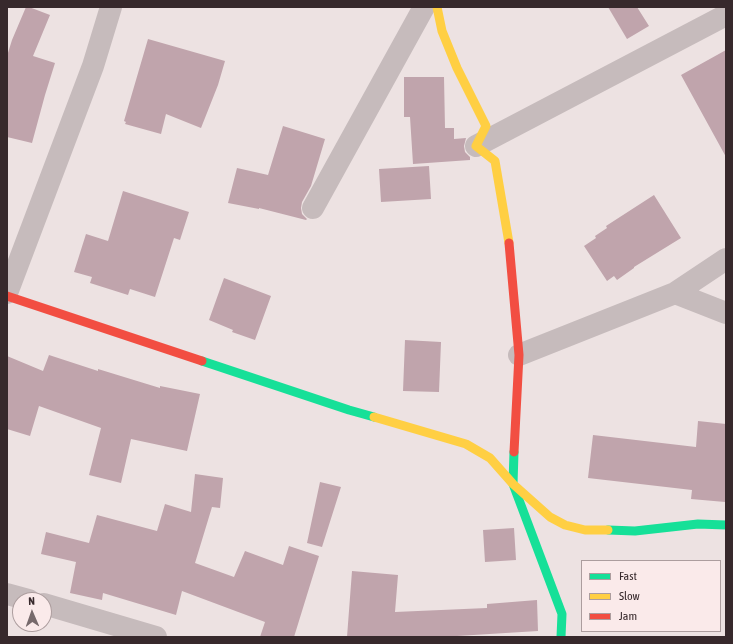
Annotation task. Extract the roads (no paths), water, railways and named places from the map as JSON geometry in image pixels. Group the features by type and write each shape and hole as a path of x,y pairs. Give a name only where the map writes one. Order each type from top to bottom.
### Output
{"street":[{"path":"111,7 93,66 7,295 349,410 466,444 490,458 513,484 550,517 565,525 585,530 635,531 698,524 726,525"},
{"path":"313,208 424,7"},
{"path":"437,7 442,31 457,68 486,126 476,146"},
{"path":"476,146 726,15"},
{"path":"476,146 495,161 508,236 519,354 513,484 562,614 561,637"},
{"path":"519,354 675,293 726,259"},
{"path":"675,293 726,314"},
{"path":"52,606 156,637"}]}
